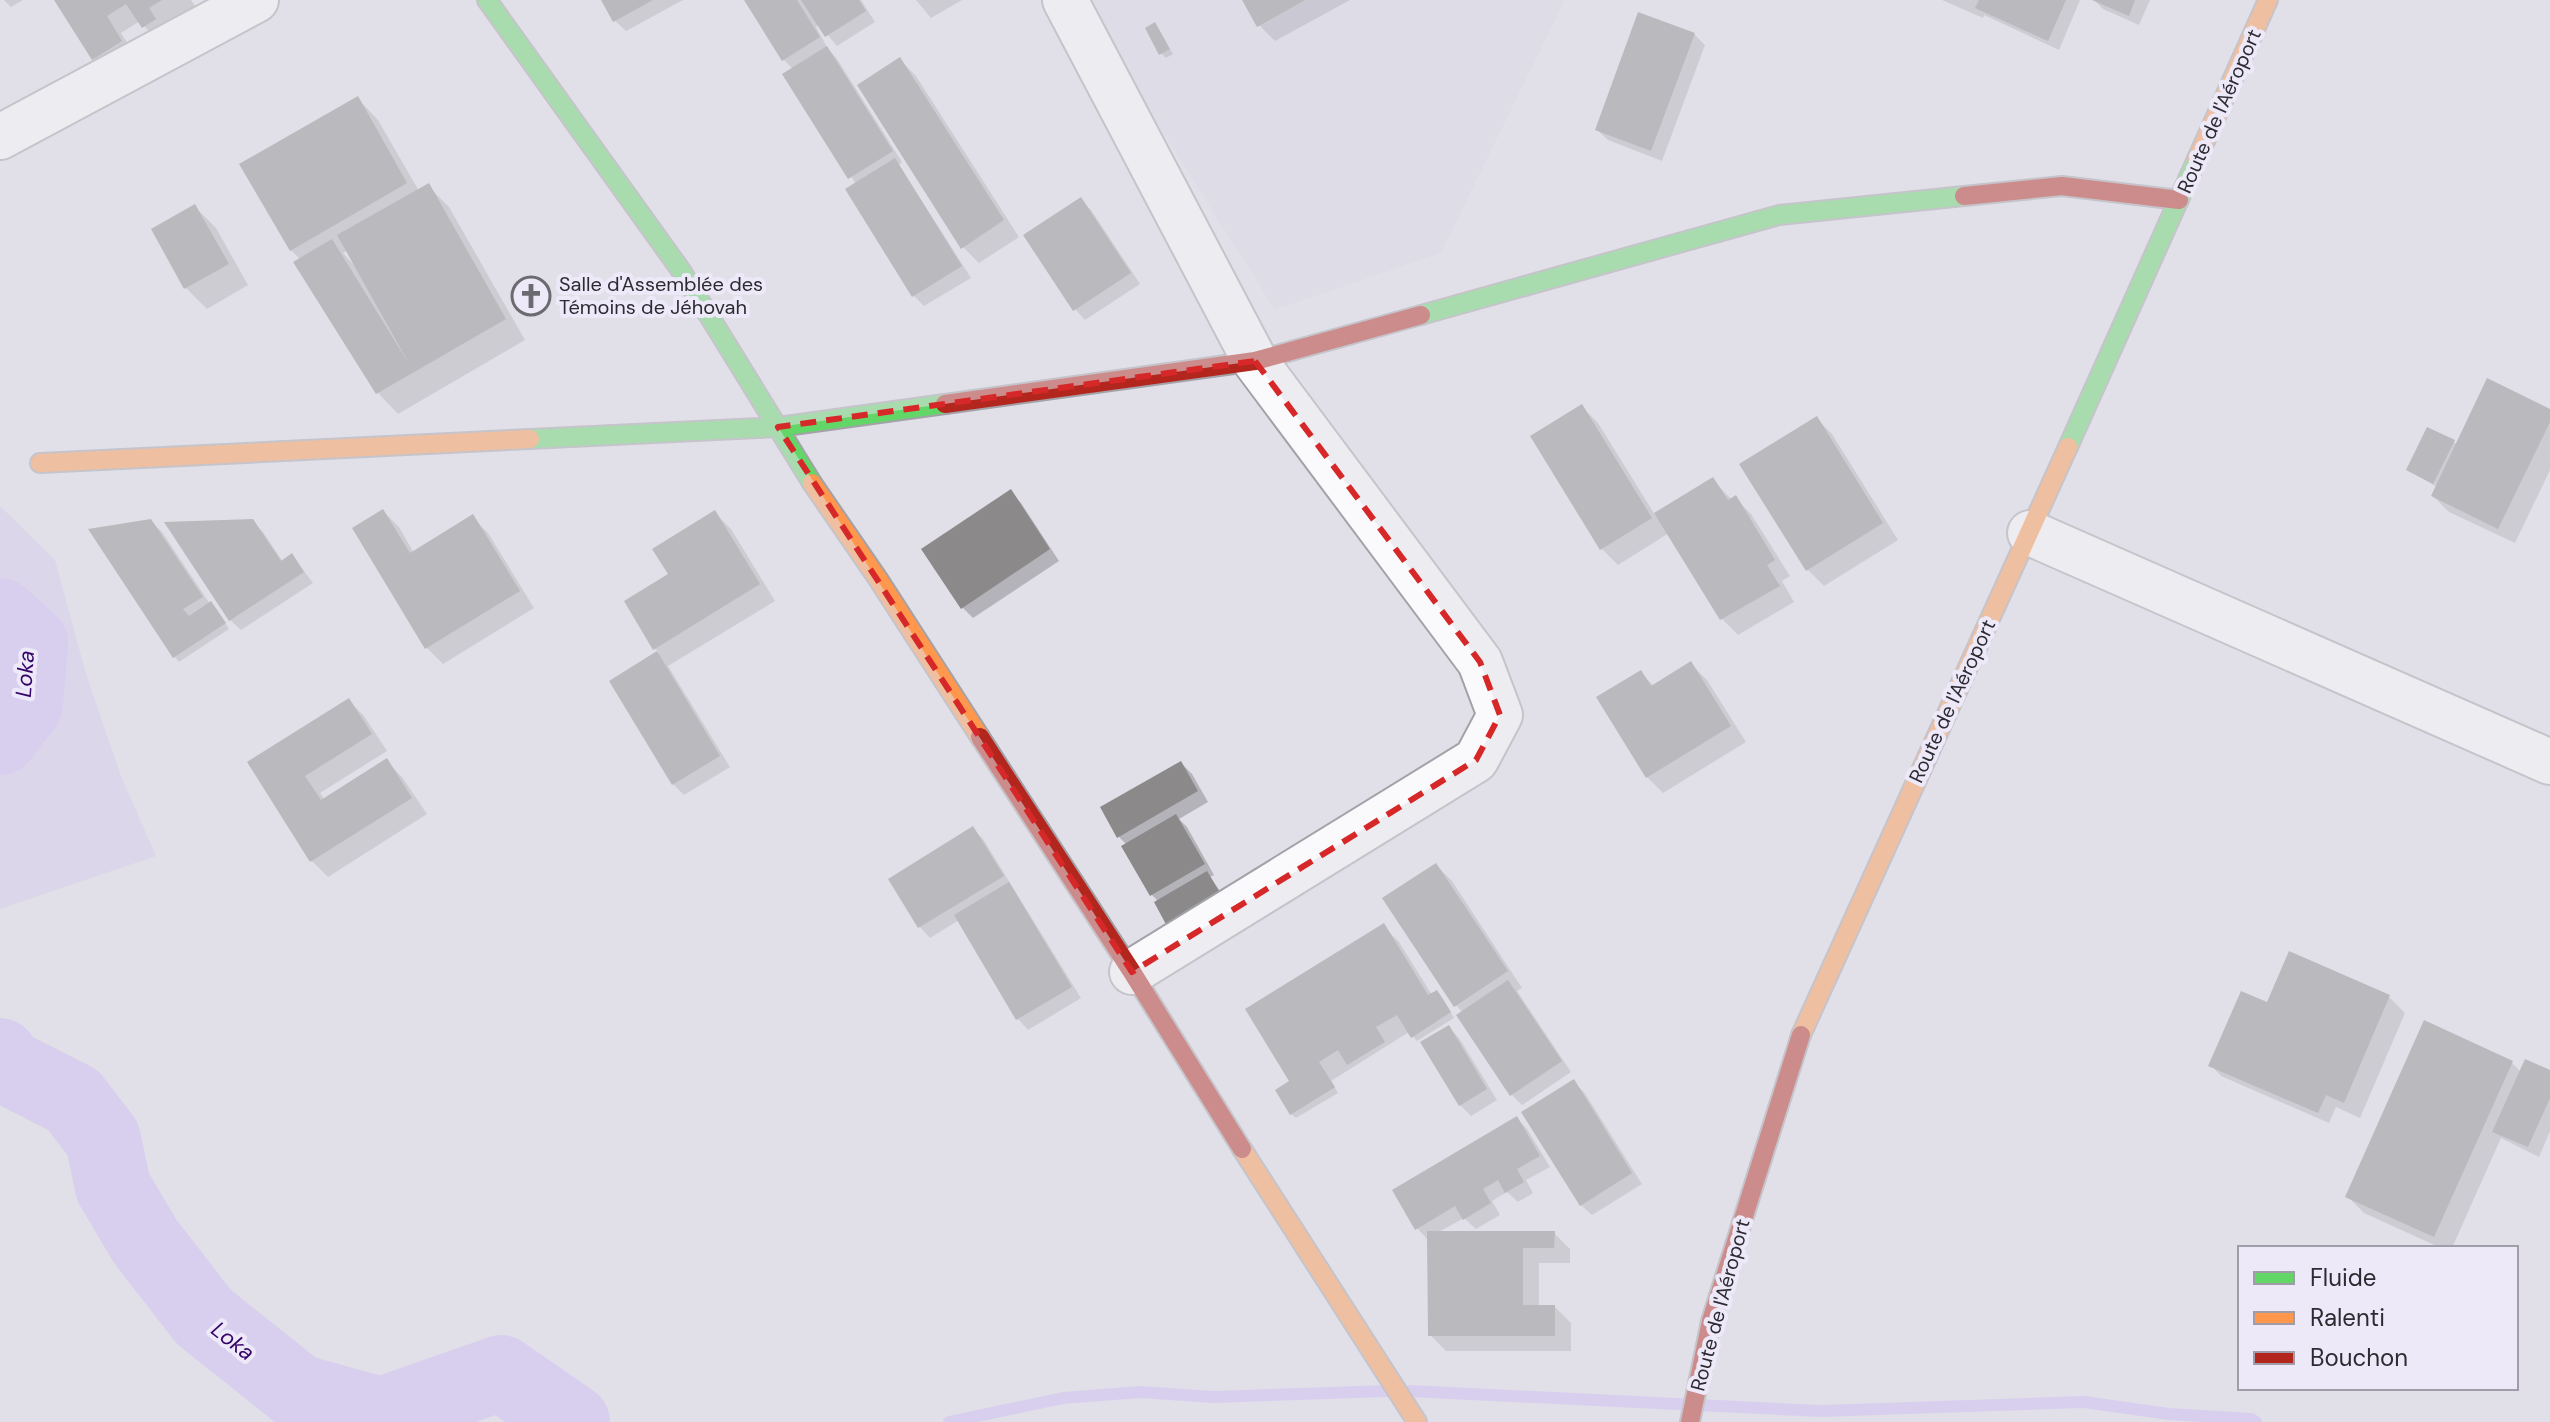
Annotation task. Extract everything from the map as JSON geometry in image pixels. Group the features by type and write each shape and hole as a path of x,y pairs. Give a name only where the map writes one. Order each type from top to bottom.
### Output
{"street":[{"path":"0,137 256,0"},
{"path":"487,0 682,272 816,490 878,579 1132,972 1417,1422"},
{"path":"1065,0 1255,361 1480,662 1500,715 1476,760 1132,972"},
{"name":"Route de l'Aéroport","path":"1690,1422 1711,1321 1805,1021 2030,533 2268,0"},
{"path":"40,463 778,427 1255,361 1779,215 2062,186 2179,200"},
{"path":"2030,533 2550,762"}],"highlighted area":[{"path":"1255,361 1480,662 1500,715 1476,760 1132,972 778,427"}],"shaded area":[{"path":"1079,0 1565,0 1441,253 1275,310"},
{"path":"0,506 55,560 86,674 121,776 156,856 0,909"}],"building":[{"path":"54,0 162,0 149,8 156,19 142,28 126,4 107,16 122,41 92,60"},
{"path":"601,0 653,0 613,22"},
{"path":"744,0 797,0 820,37 782,61"},
{"path":"801,0 859,0 866,11 825,37"},
{"path":"1242,0 1305,0 1257,27"},
{"path":"1979,0 2066,0 2048,41 1975,8"},
{"path":"2092,0 2135,0 2129,16"},
{"path":"1638,12 1695,33 1651,151 1595,130"},
{"path":"1155,22 1170,49 1159,55 1145,28"},
{"path":"827,46 893,151 848,179 782,74"},
{"path":"900,57 1004,220 961,249 857,85"},
{"path":"358,96 407,183 290,251 239,164"},
{"path":"895,158 962,266 912,297 845,189"},
{"path":"429,183 506,319 376,394 293,262 332,239 411,367 337,235"},
{"path":"1081,197 1131,273 1073,311 1023,235"},
{"path":"195,204 229,264 184,289 151,229"},
{"path":"2487,378 2550,409 2550,422 2498,529 2431,496"},
{"path":"1582,404 1652,518 1600,550 1530,436"},
{"path":"1817,416 1883,523 1806,571 1739,464"},
{"path":"2427,427 2455,440 2433,484 2406,470"},
{"path":"1713,477 1728,500 1736,495 1775,560 1767,565 1780,586 1720,620 1654,513"},
{"path":"1011,489 1050,549 961,609 921,549"},
{"path":"383,509 410,553 473,514 520,591 425,649 352,528"},
{"path":"715,510 760,584 653,650 624,601 668,574 652,549"},
{"path":"151,519 203,597 183,609 189,616 211,601 226,623 173,658 88,529"},
{"path":"253,519 281,561 292,553 304,572 229,621 164,522"},
{"path":"657,651 720,756 672,785 609,681"},
{"path":"1691,661 1731,726 1646,778 1596,697 1641,670 1651,686"},
{"path":"349,698 372,734 305,776 321,800 387,758 412,798 310,862 247,762"},
{"path":"1181,761 1198,791 1117,838 1100,807"},
{"path":"1176,814 1205,864 1150,896 1121,846"},
{"path":"973,826 1004,876 918,928 888,879"},
{"path":"1436,863 1508,971 1454,1007 1382,898"},
{"path":"1207,871 1224,899 1169,930 1154,902"},
{"path":"1009,882 1072,987 1016,1020 954,915"},
{"path":"1384,923 1428,995 1437,990 1451,1012 1411,1038 1397,1015 1376,1027 1385,1042 1347,1065 1338,1050 1319,1062 1335,1087 1290,1115 1275,1090 1289,1081 1245,1009"},
{"path":"2289,951 2390,995 2344,1103 2326,1095 2318,1113 2208,1066 2241,991 2267,1002"},
{"path":"1508,980 1562,1061 1510,1096 1456,1015"},
{"path":"2424,1020 2513,1061 2434,1237 2345,1197"},
{"path":"1449,1025 1487,1089 1459,1106 1420,1042"},
{"path":"2525,1059 2550,1070 2550,1098 2528,1147 2492,1132"},
{"path":"1574,1079 1632,1173 1580,1206 1521,1112"},
{"path":"1517,1116 1540,1156 1517,1169 1524,1182 1505,1193 1498,1180 1483,1189 1491,1203 1463,1220 1455,1206 1415,1230 1392,1190"},
{"path":"1427,1231 1555,1231 1554,1248 1523,1248 1523,1305 1555,1305 1555,1336 1428,1336"}],"waterway":[{"name":"Loka","path":"0,616 30,643 25,704 0,737"},
{"name":"Loka","path":"0,1056 2,1064 73,1100 103,1139 113,1187 145,1241 204,1317 298,1392 381,1415 501,1373 572,1422"},
{"path":"949,1422 1063,1398 1140,1392 1213,1397 1387,1391"},
{"path":"1410,1391 1821,1411 2084,1402 2169,1414 2251,1419 2256,1422"}],"traffic: fast":[{"path":"487,0 682,272 812,483"},
{"path":"2068,447 2197,159"},
{"path":"1421,315 1779,215 1964,196"},
{"path":"530,439 778,427 945,404"}],"traffic: slow":[{"path":"2197,159 2268,0"},
{"path":"40,463 530,439"},
{"path":"1801,1035 2068,447"},
{"path":"812,483 980,737"},
{"path":"1242,1149 1417,1422"}],"traffic: jam":[{"path":"1964,196 2062,186 2179,200"},
{"path":"945,404 1255,361 1421,315"},
{"path":"980,737 1242,1149"},
{"path":"1690,1422 1711,1321 1801,1035"}],"place":[{"name":"Salle d'Assemblée des Témoins de Jéhovah","path":"531,296"}]}
